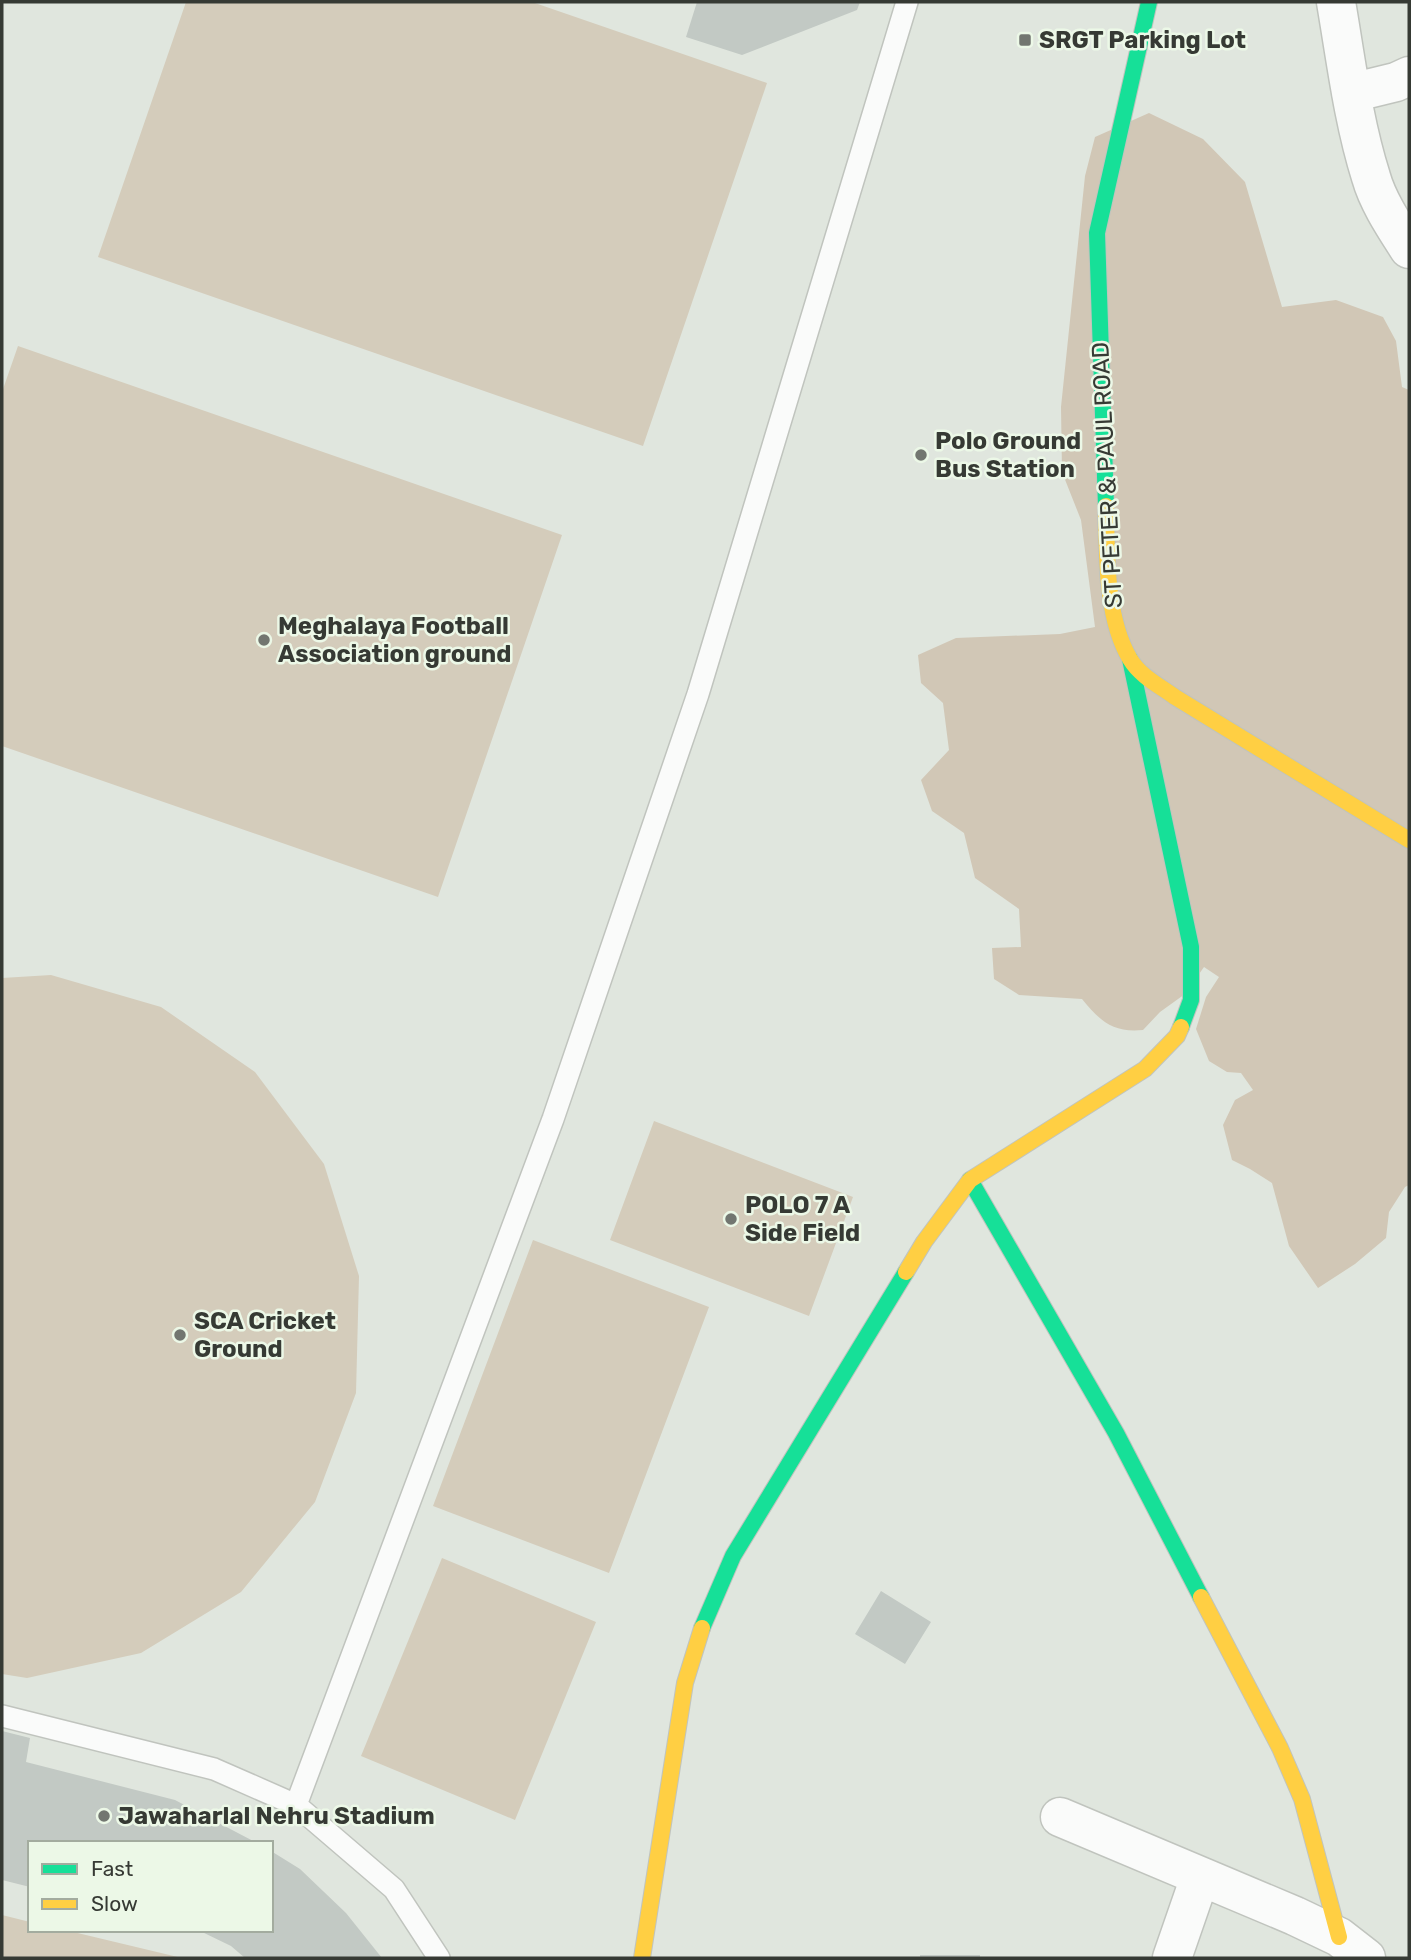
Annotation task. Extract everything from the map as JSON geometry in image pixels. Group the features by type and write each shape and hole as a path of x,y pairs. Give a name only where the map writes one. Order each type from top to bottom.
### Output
{"street":[{"name":"ST PETER & PAUL ROAD","path":"1149,2 1097,233 1106,520 1112,613 1130,659 1144,675 1175,697 1409,840"},
{"path":"1336,2 1351,93 1371,180 1409,249"},
{"path":"1351,93 1396,82 1409,76"},
{"path":"642,1958 685,1683 706,1615 733,1556 924,1242 970,1181 1144,1069 1177,1035 1191,1000 1191,947 1130,659"},
{"path":"970,1181 1116,1433 1280,1748 1302,1799 1352,1948"},
{"path":"1060,1817 1295,1916 1352,1948"},
{"path":"1172,1958 1200,1877"}],"lane":[{"path":"296,1805 553,1119 698,694 907,2"},
{"path":"2,1716 214,1769 296,1805 394,1888 439,1958"}],"shaded area":[{"path":"186,2 532,2 767,83 643,446 98,257"},
{"path":"1149,113 1203,139 1245,182 1282,307 1336,300 1383,317 1396,341 1402,387 1409,390 1409,1185 1389,1212 1386,1238 1355,1264 1318,1288 1289,1246 1272,1183 1232,1160 1223,1125 1235,1100 1253,1090 1241,1073 1227,1072 1209,1061 1196,1029 1206,997 1219,977 1204,967 1185,994 1160,1012 1143,1030 1123,1030 1108,1024 1082,999 1019,995 994,979 992,948 1021,947 1019,909 975,878 964,833 932,811 921,780 949,750 943,703 921,683 918,655 956,638 1060,634 1095,627 1081,520 1062,472 1061,407 1085,176 1095,137"},
{"name":"Meghalaya Football Association ground","path":"18,346 562,535 438,897 2,746 2,392"},
{"name":"SCA Cricket Ground","path":"51,975 161,1007 255,1072 324,1164 359,1276 356,1393 315,1502 241,1592 141,1653 27,1678 2,1674 2,978"},
{"name":"POLO 7 A Side Field","path":"654,1121 853,1197 809,1316 610,1240"},
{"path":"533,1240 709,1307 609,1573 433,1506"},
{"path":"442,1558 596,1622 515,1820 361,1756"},
{"path":"2,1915 28,1922 28,1932 73,1932 182,1958 2,1958"}],"building":[{"path":"697,2 860,2 857,10 742,55 686,37"},
{"path":"881,1591 931,1622 905,1664 855,1634"},
{"name":"Jawaharlal Nehru Stadium","path":"2,1731 30,1738 26,1762 175,1800 253,1841 28,1841 28,1886 2,1880"},
{"name":"Jawaharlal Nehru Stadium","path":"273,1852 300,1869 346,1913 382,1958 245,1958 231,1946 202,1932 273,1932"},
{"path":"920,1955 980,1955 980,1958 920,1958"}],"traffic: fast":[{"path":"1106,506 1097,233 1149,2"},
{"path":"1130,659 1191,947 1191,1000 1181,1027"},
{"path":"970,1180 1116,1433 1201,1597"},
{"path":"702,1628 733,1556 906,1272"}],"traffic: slow":[{"path":"1106,506 1107,564 1112,605 1122,642 1139,671 1175,697 1409,840"},
{"path":"906,1272 924,1242 970,1180 1145,1069 1177,1036 1181,1027"},
{"path":"1201,1597 1280,1748 1302,1799 1339,1937"},
{"path":"642,1958 685,1683 702,1628"}],"place":[{"name":"SRGT Parking Lot","path":"1025,40"},
{"name":"Polo Ground Bus Station","path":"921,455"},
{"name":"Meghalaya Football Association ground","path":"264,640"},
{"name":"POLO 7 A Side Field","path":"731,1219"},
{"name":"SCA Cricket Ground","path":"180,1335"},
{"name":"Jawaharlal Nehru Stadium","path":"104,1816"}]}
